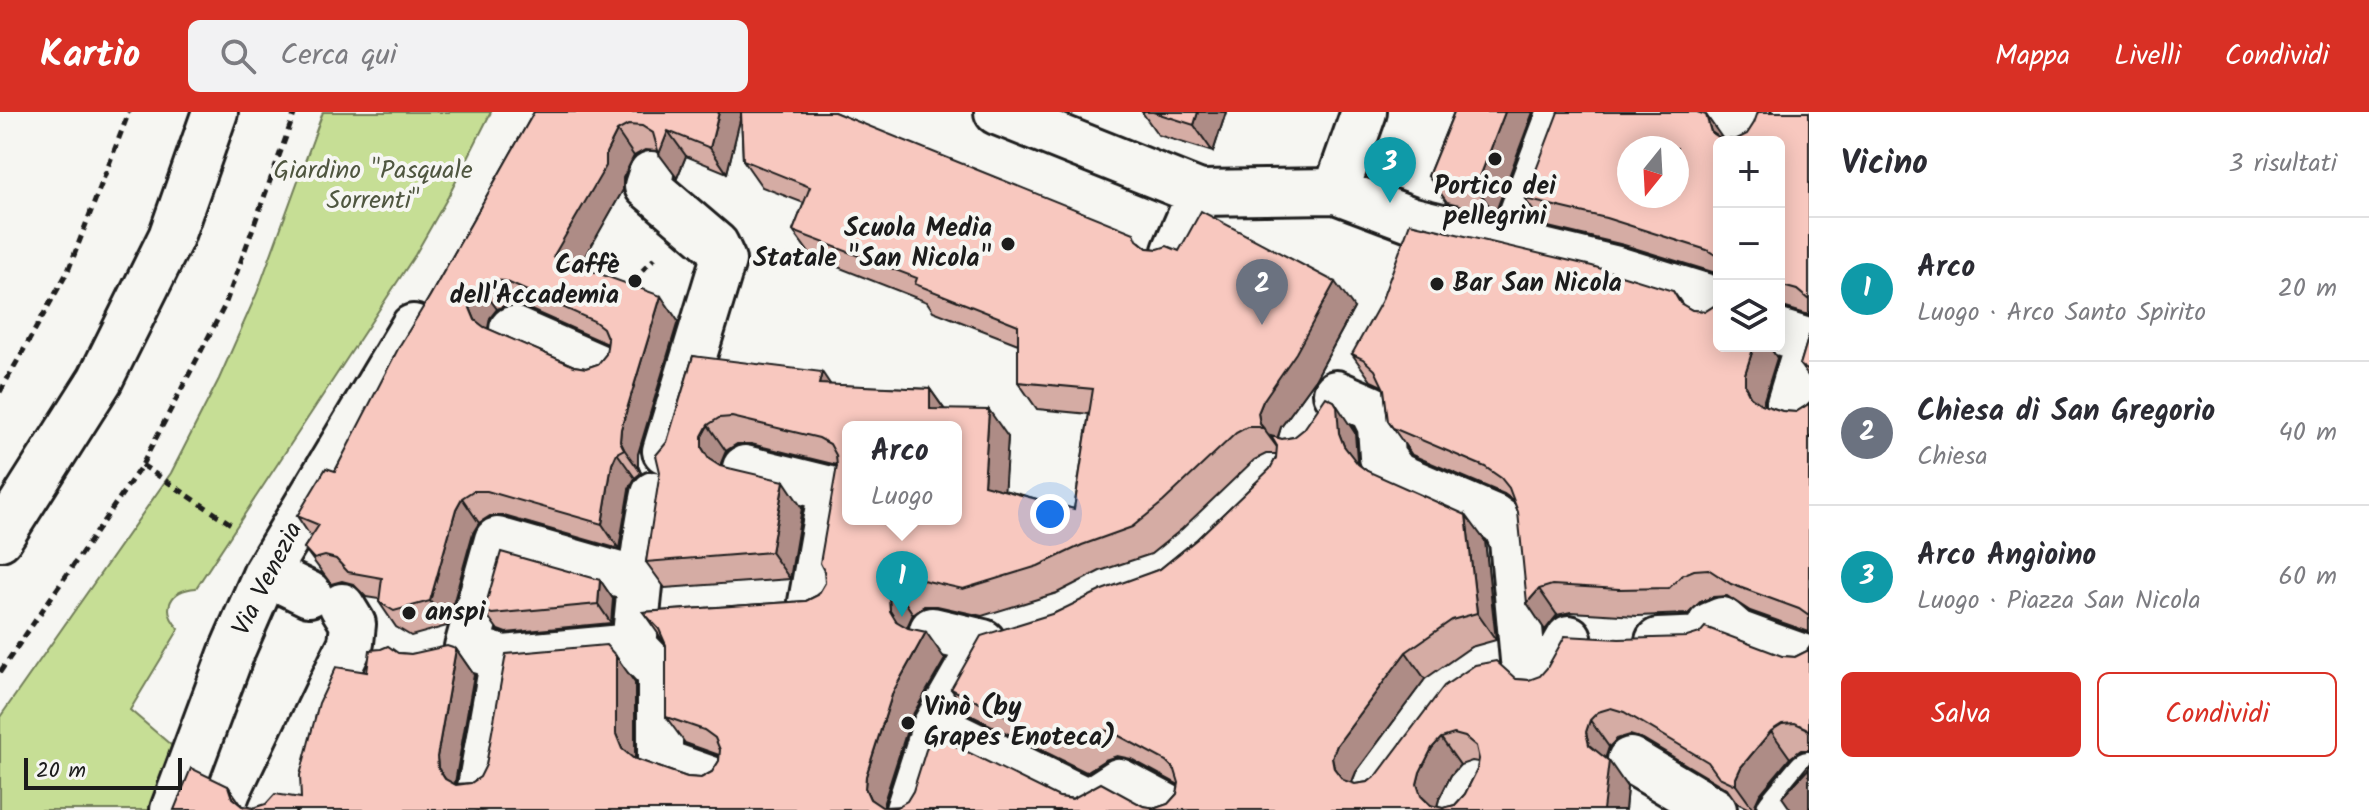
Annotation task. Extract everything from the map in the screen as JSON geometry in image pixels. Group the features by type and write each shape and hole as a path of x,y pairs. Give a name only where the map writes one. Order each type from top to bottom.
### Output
{"street":[{"path":"0,538 100,380 171,237 215,112"},
{"path":"997,112 1200,193 1336,191 1413,220 1617,269 1713,298"},
{"path":"1336,191 1364,112"},
{"path":"1510,244 1560,112"},
{"path":"1715,112 1754,126 1751,136"},
{"path":"651,174 647,186 716,245 723,260 675,400 658,478 648,613 660,673 660,761 714,780"},
{"path":"1175,251 1200,193"},
{"path":"1397,263 1413,220"},
{"name":"Via Venezia","path":"226,796 233,649 266,573 430,299"},
{"path":"512,329 601,368"},
{"path":"1785,334 1808,341 1788,407 1809,414"},
{"path":"1335,392 1371,408 1380,426 1382,457 1396,475 1494,517 1505,525 1512,541 1530,679 1570,637 1705,639 1710,625 1722,620 1737,633 1809,659"},
{"path":"745,468 831,489 803,604"},
{"path":"480,787 447,653 497,540 648,613"},
{"path":"266,573 334,615 447,653 648,613"},
{"path":"226,796 334,615"},
{"path":"932,630 983,642 1025,629"},
{"path":"908,810 935,726 983,642"},
{"path":"935,726 1088,806 1119,781 1173,810"},
{"path":"1630,760 1714,810"},
{"path":"1779,810 1809,774"}],"path":[{"path":"0,392 68,271 129,112"},
{"path":"0,672 142,465 225,305 295,112"},
{"path":"142,465 231,524"}],"green space":[{"name":"Giardino \"Pasquale Sorrenti\"","path":"323,112 491,112 415,255 196,588 180,592 171,602 170,614 179,629 130,710 178,751 151,810 0,810 0,717 171,473 219,379 257,293"}],"building":[{"path":"534,112 719,112 710,148 668,131 659,154 653,133 642,126 628,125 617,131 606,153 606,166 553,257 661,296 621,429 620,441 624,449 617,453 612,464 602,524 487,491 473,491 462,498 456,509 430,601 394,611 379,602 382,578 348,572 336,559 325,556 314,559 304,548 319,525 297,516 326,468 335,471 400,345","holes":["491,280 505,281 594,321 603,328 608,340 606,354 598,364 586,368 574,366 484,327 475,320 470,308 472,294 479,285"]},
{"path":"741,112 834,112 1134,233 1147,248 1167,246 1179,251 1201,211 1335,282 1296,353 1263,401 1258,413 1260,424 1266,431 1259,427 1247,427 1236,433 1132,527 1082,545 1038,566 963,589 918,579 905,580 895,587 889,598 890,611 896,621 908,628 926,632 893,692 866,776 865,788 870,799 882,807 895,808 907,801 931,734 1059,797 1072,799 1101,783 1143,806 1156,808 1168,804 1177,794 1179,783 1175,770 1166,761 1112,732 1099,729 1068,746 951,689 981,636 1055,613 1102,590 1160,569 1197,539 1270,469 1276,458 1277,446 1271,436 1282,439 1294,437 1304,429 1326,397 1337,406 1339,433 1344,446 1358,464 1367,471 1466,515 1477,613 1452,620 1406,652 1337,745 1332,757 1334,768 1343,780 1355,784 1368,782 1377,775 1444,686 1475,665 1496,661 1516,679 1529,680 1540,676 1547,668 1565,636 1619,639 1687,637 1700,633 1705,627 1782,656 1795,657 1809,648 1809,732 1795,723 1782,724 1771,731 1741,767 1736,785 1719,777 1708,762 1624,712 1611,708 1598,712 1590,720 1586,732 1589,745 1609,761 1603,810 174,810 191,768 228,786 232,798 242,806 253,808 266,804 275,794 301,798 300,775 319,703 336,667 367,672 370,650 388,646 398,653 411,654 447,646 456,649 437,757 438,768 445,779 456,785 471,783 480,777 486,765 506,654 606,645 616,656 616,734 622,749 633,758 687,777 701,778 712,772 719,761 720,750 715,738 704,730 666,717 666,645 659,629 643,612 806,601 818,595 825,583 820,563 837,466 830,444 819,438 732,417 719,418 708,425 702,436 702,448 709,459 720,466 784,481 771,552 646,562 660,472 656,455 667,442 693,356 822,372 819,384 930,389 930,409 989,410 984,485 1074,509 1093,389 1018,382 1018,325 915,284 917,278 793,231 810,187 743,160","holes":["1454,734 1465,737 1476,746 1479,759 1465,794 1455,805 1443,808 1430,805 1421,796 1417,784 1432,748 1441,738"]},
{"path":"1153,112 1198,112 1194,125"},
{"path":"1454,112 1505,112 1476,187 1428,176"},
{"path":"1558,112 1697,112 1706,115 1711,132 1717,136 1713,136 1713,254 1606,218 1525,199"},
{"path":"1758,112 1809,112 1809,300 1797,290 1785,287 1785,136 1743,136 1754,123"},
{"path":"1410,223 1592,266 1673,291 1680,303 1692,310 1706,311 1713,306 1713,352 1752,352 1745,374 1745,386 1750,396 1761,404 1782,411 1796,412 1809,403 1809,616 1799,609 1731,584 1708,569 1682,575 1669,588 1552,585 1539,589 1527,603 1518,512 1509,488 1485,467 1393,428 1388,421 1384,389 1375,370 1352,354 1381,302"},
{"path":"1809,335 1809,371 1800,365"},
{"path":"501,552 600,580 598,604 492,614 484,611"},
{"path":"1809,764 1809,768 1782,797"}],"place":[{"name":"Portico dei pellegrini","path":"1495,159"},
{"name":"Arco Angioino","path":"1390,203"},
{"name":"Scuola Media Statale \"San Nicola\"","path":"1008,244"},
{"name":"Caffè dell'Accademia","path":"635,281"},
{"name":"Bar San Nicola","path":"1437,284"},
{"name":"Chiesa di San Gregorio","path":"1262,325"},
{"name":"anspi","path":"409,613"},
{"name":"Arco","path":"902,617"},
{"name":"Vinò (by Grapes Enoteca)","path":"908,723"}]}
